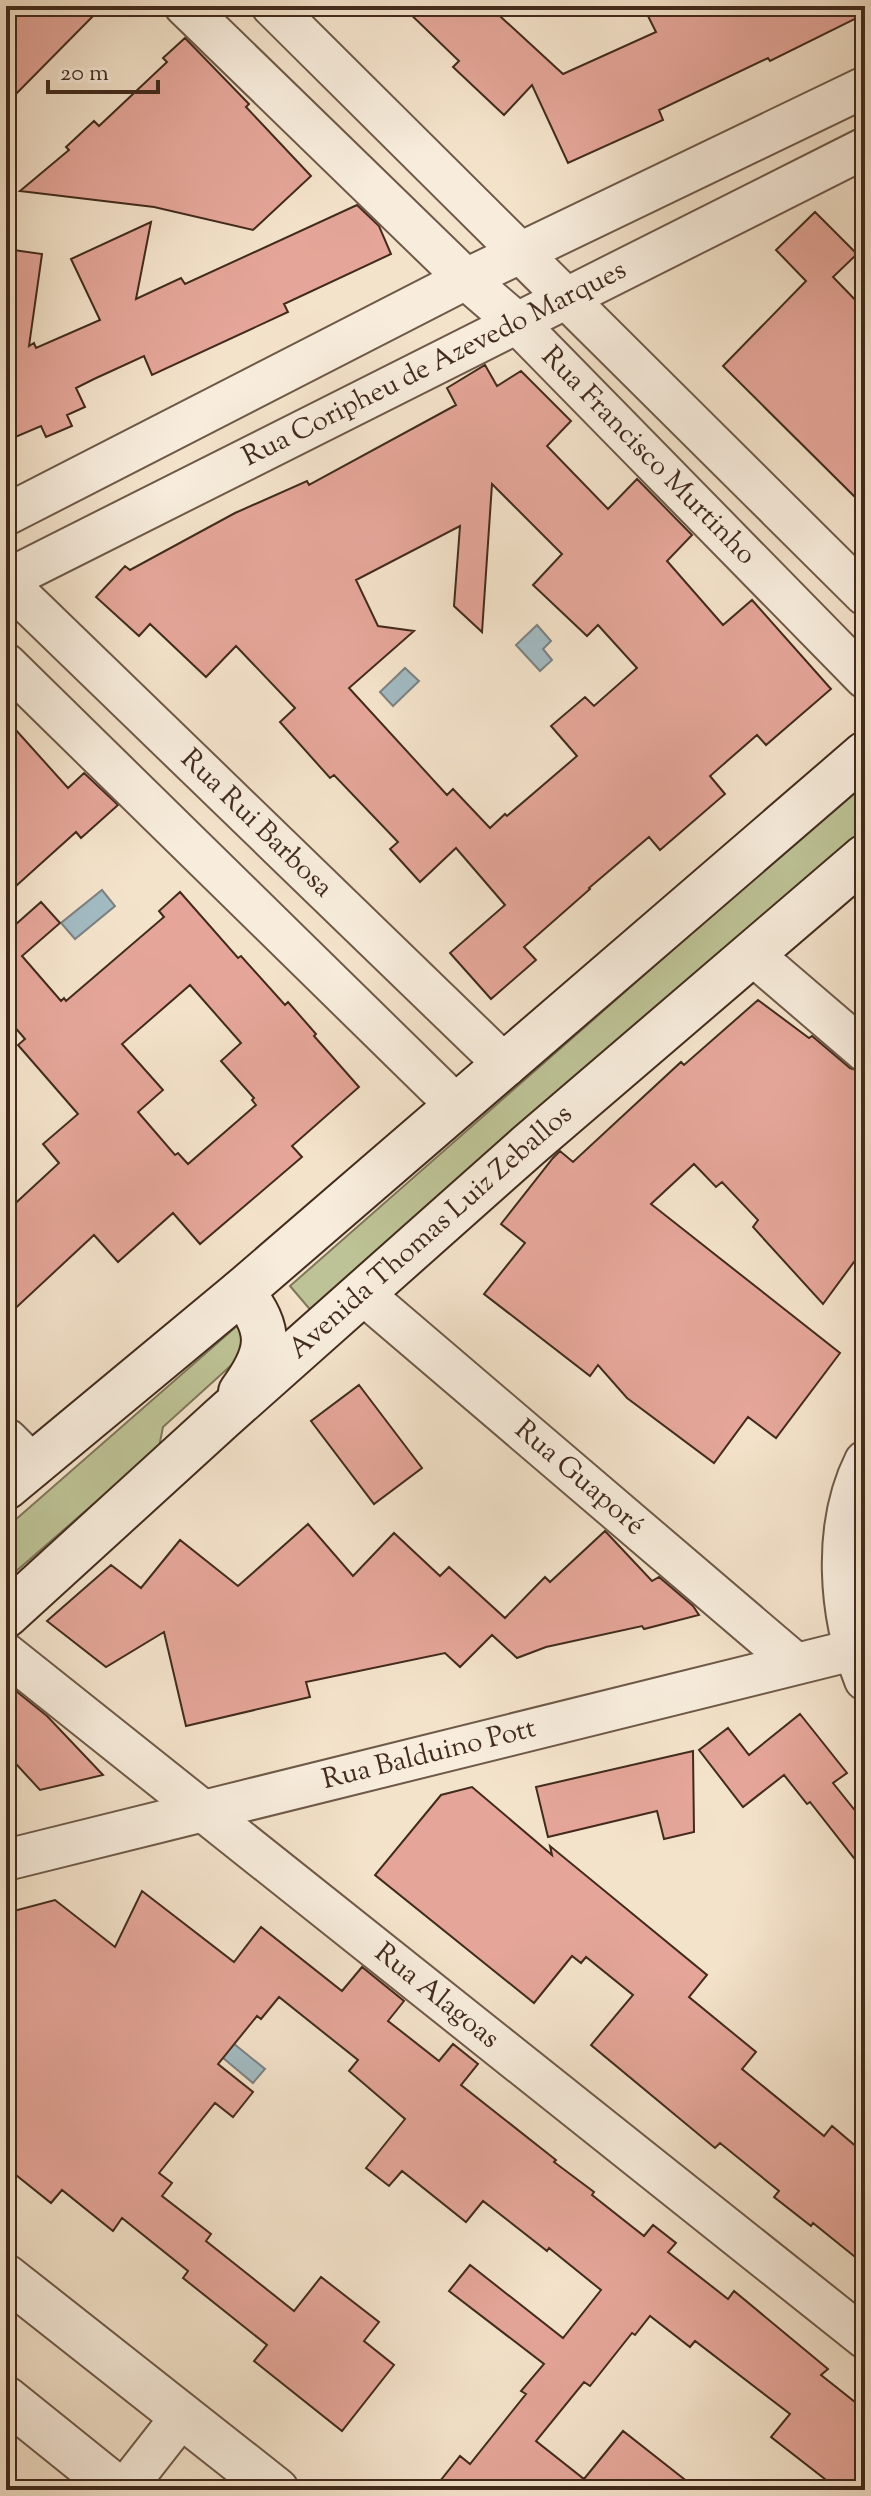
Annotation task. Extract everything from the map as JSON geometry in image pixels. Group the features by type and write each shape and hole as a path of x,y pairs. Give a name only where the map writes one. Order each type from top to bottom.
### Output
{"main road":[{"path":"14,1465 241,1292 865,754"},
{"name":"Avenida Thomas Luiz Zeballos","path":"6,1615 539,1136 865,857"},
{"path":"223,1417 257,1370 263,1346 263,1326 256,1308 241,1292"},
{"path":"6,2277 276,2490"},
{"path":"6,2399 122,2490"}],"street":[{"name":"Rua Francisco Murtinho","path":"185,6 466,279 517,323 865,678"},
{"name":"Rua Francisco Murtinho","path":"284,18 865,595"},
{"path":"252,71 284,18"},
{"path":"6,515 520,252 865,87"},
{"name":"Rua Coripheu de Azevedo Marques","path":"6,581 865,148"},
{"path":"708,162 736,213"},
{"path":"288,370 320,423"},
{"path":"648,457 691,421"},
{"name":"Rua Rui Barbosa","path":"6,581 506,1066"},
{"path":"6,664 458,1107"},
{"path":"205,859 250,818"},
{"path":"753,955 865,1051"},
{"name":"Rua Guaporé","path":"363,1294 795,1663"},
{"path":"859,1665 842,1592 845,1532 859,1473 865,1461"},
{"name":"Rua Alagoas","path":"6,1654 865,2338"},
{"name":"Rua Balduino Pott","path":"6,1860 795,1663 859,1665"},
{"path":"122,2490 182,2416"}],"green space":[{"path":"865,781 865,831 313,1313 290,1286"},
{"path":"238,1325 257,1342 163,1427 159,1447 6,1580 6,1528"}],"water":[{"path":"537,625 551,641 543,649 552,660 540,671 516,645"},
{"path":"405,668 419,681 393,706 380,692"},
{"path":"102,890 115,906 75,939 61,923"},
{"path":"233,2043 265,2069 253,2083 222,2057"}],"building":[{"path":"6,6 103,6 6,104"},
{"path":"402,6 489,6 563,74 656,32 643,6 865,6 865,14 770,61 768,58 659,110 663,120 568,163 532,85 504,115 453,67 459,61"},
{"path":"185,38 249,104 246,107 311,176 253,230 154,207 20,191 69,150 66,147 94,121 99,126 167,62 163,58"},
{"path":"357,205 379,226 391,254 284,304 288,312 152,375 144,356 94,379 76,388 85,407 67,415 72,426 46,437 41,426 6,441 6,249 42,254 29,346 34,343 36,348 100,320 71,259 151,222 136,299 181,278 185,284"},
{"path":"815,212 857,254 833,277 865,310 865,507 723,366 806,281 776,250"},
{"path":"485,365 497,386 521,371 571,421 547,446 608,509 637,479 692,535 667,561 723,625 752,600 831,689 766,745 757,735 710,776 725,794 660,850 649,837 589,888 524,947 536,960 491,999 450,953 505,905 456,848 420,882 390,849 398,842 334,775 330,778 280,722 295,708 236,646 206,677 150,624 139,636 96,597 125,566 130,570 235,513 307,481 309,485 456,405 447,388","holes":["492,484 562,554 533,585 587,636 598,625 637,668 594,706 585,697 551,726 577,756 490,828 453,789 447,795 349,688 414,631 378,626 356,580 460,526 454,606 482,632"]},
{"path":"6,719 68,788 84,773 118,805 81,838 76,832 6,895"},
{"path":"180,892 238,958 241,956 285,1005 288,1002 359,1087 292,1146 302,1157 200,1244 173,1213 118,1262 94,1235 6,1317 6,1212 59,1163 43,1144 78,1114 18,1045 25,1039 6,1017 6,933 41,902 60,923 22,956 61,1001 64,998 66,1001 164,917 159,911","holes":["190,985 241,1043 221,1061 254,1098 252,1100 256,1105 188,1164 178,1153 175,1155 138,1112 163,1090 122,1044"]},
{"path":"758,1000 809,1038 812,1036 850,1068 865,1073 865,1247 823,1304 753,1227 758,1220 722,1182 716,1187 694,1164 651,1204 840,1353 776,1438 748,1417 714,1463 627,1398 598,1365 590,1376 484,1294 525,1243 501,1224 553,1158 560,1151 573,1162 681,1062 684,1065"},
{"path":"359,1385 422,1468 374,1504 311,1421"},
{"path":"308,1524 353,1576 394,1533 440,1576 449,1567 505,1618 545,1577 550,1582 605,1531 652,1581 659,1577 699,1615 644,1629 642,1626 546,1647 517,1658 492,1635 460,1667 445,1653 306,1682 310,1697 186,1726 164,1632 106,1667 47,1621 111,1565 141,1588 180,1540 238,1586"},
{"path":"6,1683 47,1716 103,1775 40,1790 6,1753"},
{"path":"800,1714 847,1773 833,1783 865,1823 865,1872 810,1802 807,1804 784,1775 743,1807 699,1750 728,1728 749,1755"},
{"path":"693,1751 694,1832 664,1839 657,1811 548,1837 536,1787"},
{"path":"472,1787 552,1855 550,1846 707,1975 689,1997 756,2052 742,2069 824,2136 832,2126 865,2154 865,2265 813,2223 811,2226 774,2197 779,2191 720,2143 715,2148 591,2045 633,1995 586,1957 581,1963 572,1956 534,2003 375,1875 441,1795"},
{"path":"142,1891 234,1962 261,1927 342,1991 362,1967 404,2001 388,2021 439,2061 453,2044 478,2064 461,2085 556,2160 554,2162 594,2192 592,2195 644,2236 653,2225 676,2243 668,2252 728,2299 734,2291 828,2369 821,2375 865,2410 865,2490 839,2490 771,2437 790,2414 695,2341 690,2347 650,2316 635,2335 632,2333 590,2386 584,2382 536,2441 584,2479 623,2431 698,2490 433,2490 460,2456 470,2464 526,2394 521,2391 544,2364 449,2291 470,2265 563,2338 601,2290 483,2201 466,2222 402,2171 389,2186 366,2168 405,2119 349,2071 358,2060 279,1997 261,2019 257,2016 218,2064 253,2092 233,2117 215,2103 159,2173 172,2183 162,2196 211,2234 206,2241 294,2311 321,2277 379,2322 364,2341 394,2365 342,2431 254,2361 267,2345 183,2278 188,2271 122,2218 113,2231 62,2190 51,2203 6,2167 6,1913 55,1900 115,1947"}]}
